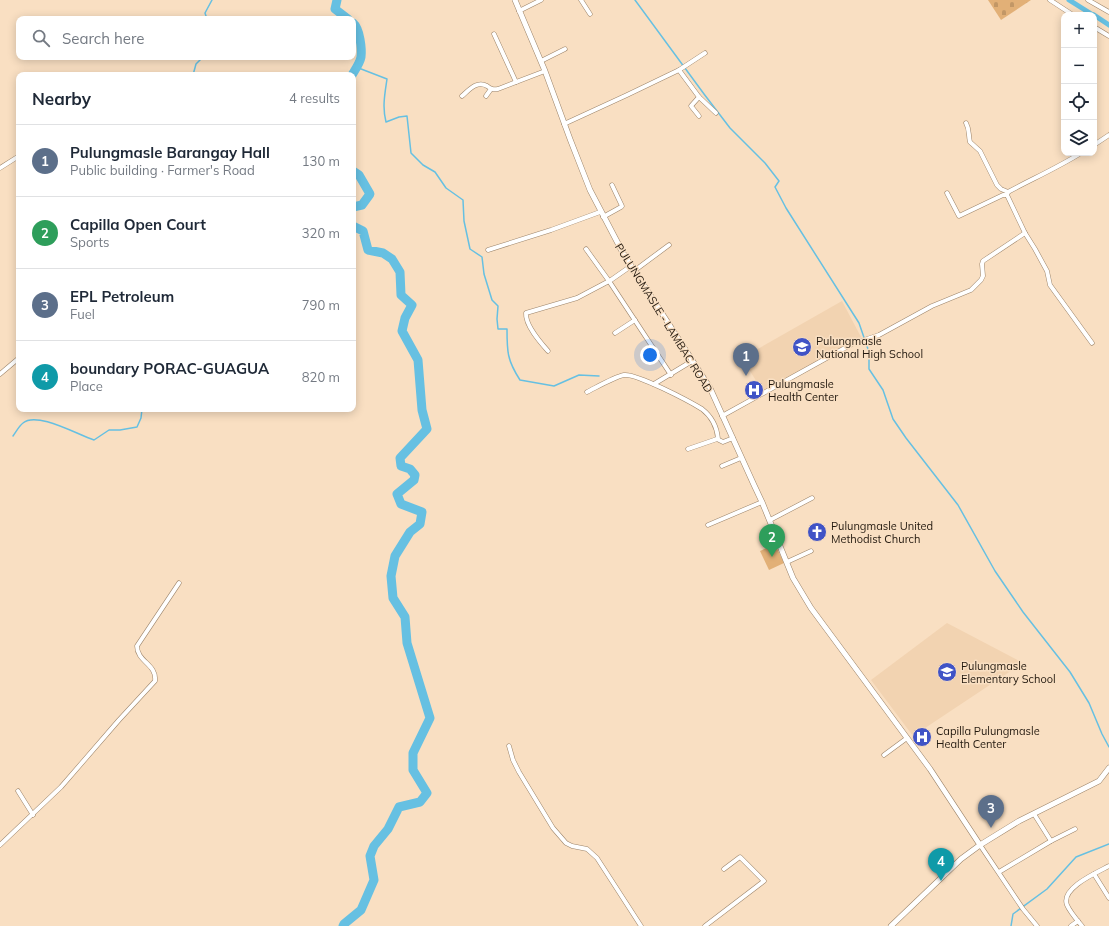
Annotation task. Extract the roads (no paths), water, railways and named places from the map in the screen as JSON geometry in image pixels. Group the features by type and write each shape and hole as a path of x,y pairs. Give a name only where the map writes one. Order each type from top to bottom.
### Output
{"street":[{"name":"PULUNGMASLE - LAMBAC ROAD","path":"515,0 541,61 589,188 600,212 634,271 710,388 770,520 793,578 811,608 930,769 980,845"},
{"path":"519,11 541,0"},
{"path":"582,0 590,14"},
{"path":"1050,0 1068,12"},
{"path":"1088,0 1109,12"},
{"path":"1097,29 1109,36"},
{"path":"494,34 516,82"},
{"path":"541,61 565,49"},
{"path":"564,124 680,70 705,53"},
{"path":"680,70 700,97 716,113"},
{"path":"462,96 478,84 483,84 491,89 498,89 545,71"},
{"path":"486,96 491,89"},
{"path":"699,116 691,106 700,97"},
{"path":"966,123 970,129 970,142 980,151 997,185 1008,194 1025,233 1047,271 1050,285 1092,344"},
{"path":"1097,143 1109,135"},
{"path":"947,193 959,216 1008,194 1031,179 1076,156"},
{"path":"0,168 16,158"},
{"path":"603,217 622,206 612,184"},
{"path":"488,250 551,230 600,212"},
{"path":"722,416 852,344 879,335 932,306 971,290 983,276 983,261 1025,233"},
{"path":"634,271 669,245"},
{"path":"586,249 609,281 670,375"},
{"path":"548,351 532,331 526,317 526,313 577,298 609,281 631,266"},
{"path":"615,333 635,320"},
{"path":"0,374 16,361"},
{"path":"654,384 692,362"},
{"path":"587,392 624,375 631,375 654,384 694,404 706,412 718,431 718,439"},
{"path":"688,449 718,439 723,442 733,438"},
{"path":"722,466 742,458"},
{"path":"770,520 812,498"},
{"path":"708,525 762,502"},
{"path":"787,562 811,551"},
{"path":"0,845 61,787 155,680 155,672 140,656 137,651 137,646 179,583"},
{"path":"884,755 907,738"},
{"path":"509,746 513,760 519,772 552,828 566,843 572,846 587,849 597,858 641,926"},
{"path":"891,926 961,859 980,845 1034,814 1099,781 1109,768"},
{"path":"18,791 33,815"},
{"path":"1034,814 1051,841"},
{"path":"999,872 1075,828"},
{"path":"980,845 1022,907 1037,926"},
{"path":"705,926 764,881 740,857 724,869"},
{"path":"1082,926 1067,904 1066,900 1069,893 1081,882 1109,866"},
{"path":"1094,874 1109,898"},
{"path":"1070,926 1078,921"}],"waterway":[{"path":"206,16 205,13 212,0"},
{"path":"337,0 335,9 344,16"},
{"path":"635,0 730,128 765,163 779,181 775,187 786,208 859,323 869,352 869,369 883,390 893,419 958,505 995,571 1023,612 1070,672 1089,703 1109,747"},
{"path":"1069,0 1088,12"},
{"path":"1097,17 1109,25"},
{"path":"354,72 360,62 361,57 361,44 356,28"},
{"path":"194,72 196,64 200,60"},
{"path":"356,67 387,79 384,105 386,122 399,117 407,116 411,153 423,165 435,172 446,188 463,200 464,221 470,249 482,257 484,274 492,300 498,306 498,329 507,329 507,343 510,361 520,380 554,386 579,375 599,376"},
{"path":"356,173 359,175 370,194 362,205 356,206"},
{"path":"343,926 361,910 374,880 370,856 374,846 388,829 399,807 420,802 427,793 413,770 413,753 430,718 407,643 405,617 393,598 391,576 395,556 410,532 420,524 422,512 401,504 397,494 414,480 415,475 410,469 401,466 400,458 427,429 422,410 418,360 402,331 405,318 412,305 401,295 400,272 392,259 383,253 368,250 363,231 356,228"},
{"path":"13,436 23,423 29,420 38,420 58,425 94,440 109,430 137,427 142,412"},
{"path":"1011,926 1013,914 1047,889 1076,857 1109,844"}],"place":[{"name":"Pulungmasle National High School","path":"802,347"},
{"name":"Pulungmasle Barangay Hall","path":"746,376"},
{"name":"Pulungmasle Health Center","path":"754,390"},
{"name":"Pulungmasle United Methodist Church","path":"817,532"},
{"name":"Capilla Open Court","path":"772,557"},
{"name":"Pulungmasle Elementary School","path":"947,672"},
{"name":"Capilla Pulungmasle Health Center","path":"922,737"},
{"name":"EPL Petroleum","path":"991,828"},
{"name":"boundary PORAC-GUAGUA","path":"941,881"}]}
